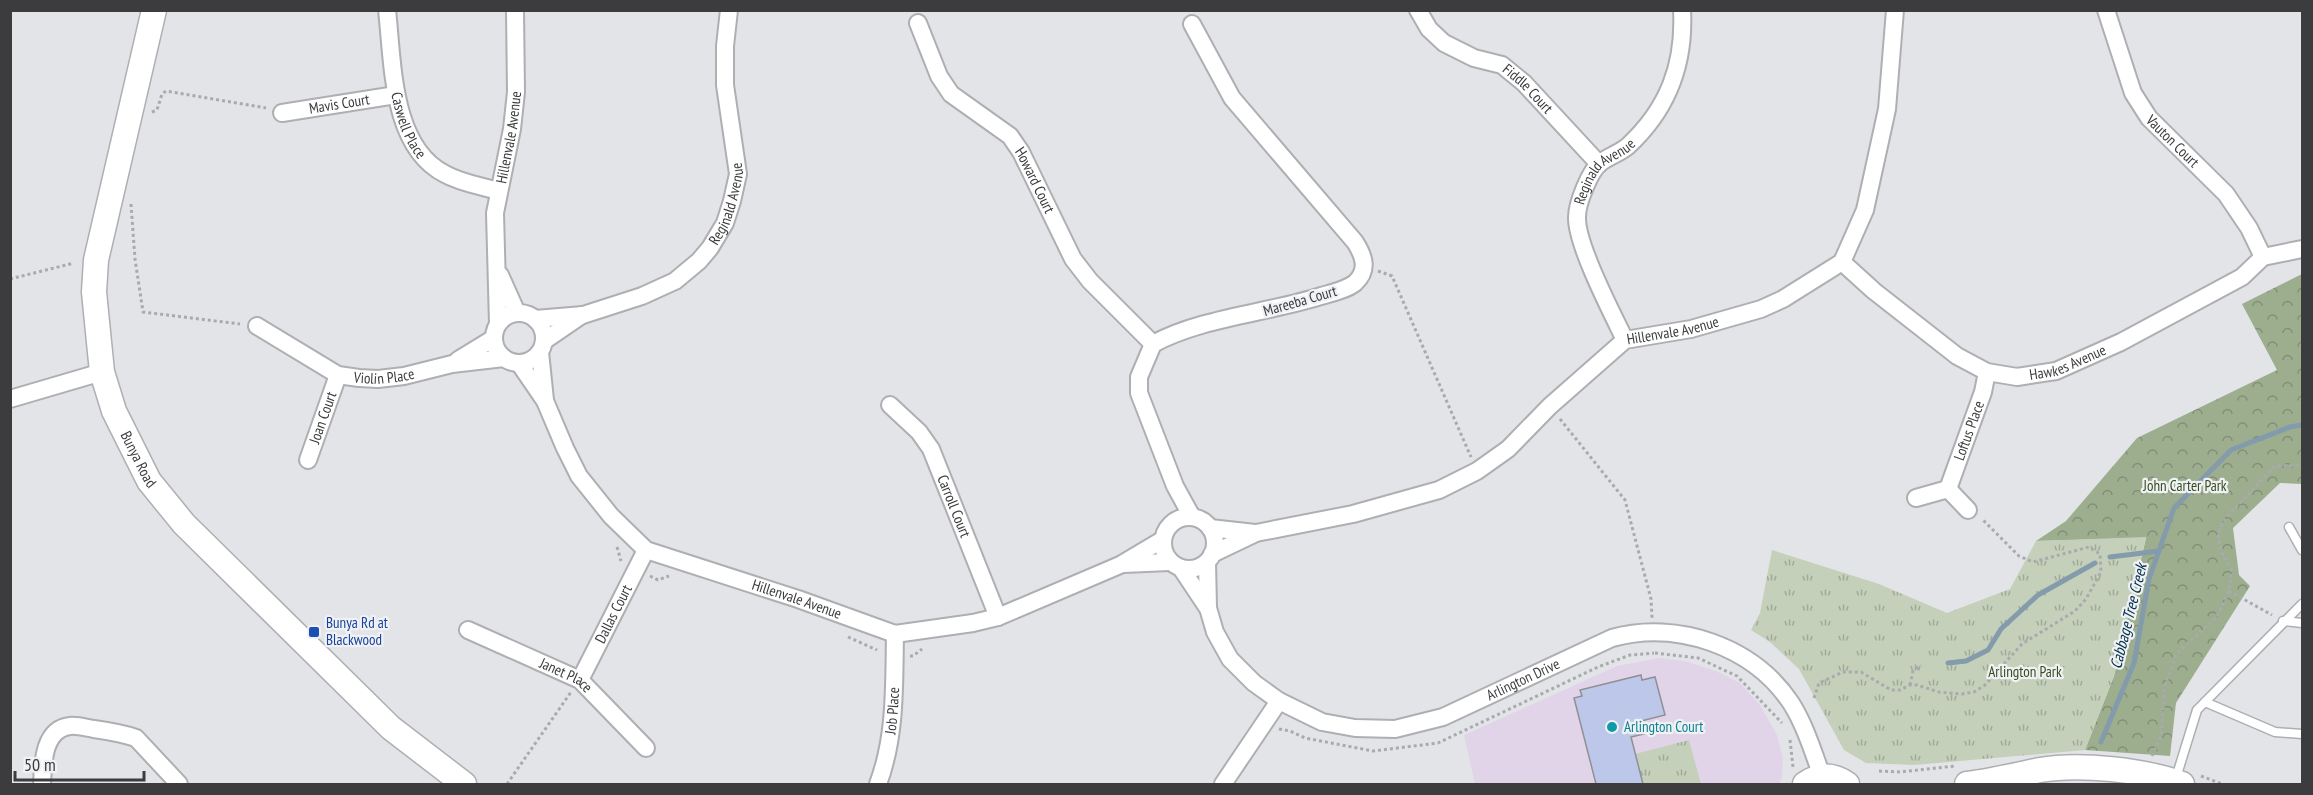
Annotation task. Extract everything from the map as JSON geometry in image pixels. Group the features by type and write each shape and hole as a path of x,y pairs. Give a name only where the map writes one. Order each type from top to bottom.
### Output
{"street":[{"name":"Bunya Road","path":"154,10 96,260 94,292 102,372 114,411 149,481 184,525 391,728 464,784"},
{"name":"Caswell Place","path":"387,10 396,95 415,148 427,163 445,175 498,191"},
{"name":"Hillenvale Avenue","path":"496,331 495,213 512,129 516,92 515,10"},
{"name":"Reginald Avenue","path":"536,319 583,315 642,296 675,281 699,261 710,248 725,223 738,174 725,85 725,46 729,10"},
{"name":"Fiddle Court","path":"1418,10 1429,29 1444,43 1474,58 1503,65 1524,83 1599,164"},
{"name":"Reginald Avenue","path":"1625,340 1583,244 1577,218 1579,201 1599,164 1626,148 1663,104 1680,57 1682,10"},
{"path":"1842,262 1865,210 1880,143 1887,109 1895,10"},
{"name":"Vauton Court","path":"2106,10 2133,93 2149,118 2226,194 2249,228 2263,257"},
{"name":"Howard Court","path":"918,23 939,76 945,85 964,104 1010,136 1021,152 1077,265 1153,344"},
{"path":"1192,24 1232,98 1355,242 1363,255 1365,267"},
{"name":"Mavis Court","path":"282,113 396,95"},
{"path":"2263,257 2302,249"},
{"name":"Hawkes Avenue","path":"1842,262 1874,291 1958,356 1987,372 2017,377 2056,371 2121,342 2242,277 2263,257"},
{"name":"Hillenvale Avenue","path":"1210,558 1256,533 1375,508 1439,490 1477,471 1508,449 1550,406 1625,340 1691,329 1761,309 1842,262"},
{"name":"Hillenvale Avenue","path":"496,266 517,313"},
{"name":"Mareeba Court","path":"1153,344 1187,329 1296,303 1345,288 1353,285 1365,267"},
{"path":"517,313 530,315 543,329 542,347 532,360 511,360 499,352 496,331 503,318 517,313"},
{"name":"Reginald Avenue","path":"542,347 583,315"},
{"name":"Violin Place","path":"257,326 338,375 378,379 427,372 452,364 511,360"},
{"name":"Violin Place","path":"452,364 496,331"},
{"path":"1153,344 1138,378 1139,393 1175,486 1192,517"},
{"name":"Hillenvale Avenue","path":"542,347 545,401"},
{"name":"Hillenvale Avenue","path":"511,360 545,401 579,476 611,516 646,550 798,599 895,634 974,623 998,617 1120,565 1162,540"},
{"path":"10,399 102,372"},
{"name":"Loftus Place","path":"1948,489 1983,392 1987,372"},
{"name":"Joan Court","path":"308,460 338,375"},
{"name":"Carroll Court","path":"890,405 919,432 931,449 998,617"},
{"path":"1174,521 1175,486"},
{"path":"1916,498 1948,489 1968,510"},
{"path":"1192,517 1202,521 1210,528 1215,541 1210,558 1200,567 1175,565 1162,548 1166,529 1174,521 1192,517"},
{"name":"Hillenvale Avenue","path":"1210,528 1256,533"},
{"name":"Dallas Court","path":"580,680 646,550"},
{"name":"Arlington Drive","path":"1210,558 1208,608 1215,632 1230,659 1254,683 1279,701 1322,722 1355,728 1395,729 1443,717 1612,638 1632,632 1681,634 1715,643 1744,657 1770,679 1791,704 1805,733 1807,777"},
{"name":"Hillenvale Avenue","path":"1120,565 1175,565"},
{"name":"Arlington Drive","path":"1175,565 1208,608"},
{"name":"Janet Place","path":"468,630 580,680 646,748"},
{"name":"Job Place","path":"878,784 886,762 893,724 895,634"},
{"path":"1223,784 1279,701"},
{"path":"42,784 44,757 49,741 56,733 69,726 126,734 136,738 179,784"},
{"path":"1993,781 2043,769 2105,768 2177,784"},
{"path":"1807,777 1840,779 1847,784"},
{"path":"1967,784 2044,780 2108,784"}],"lane":[{"path":"2289,526 2302,549"},
{"path":"2177,784 2197,710 2302,604"},
{"path":"2283,621 2302,623"},
{"path":"2205,702 2275,732 2302,734"}],"path":[{"path":"148,114 157,110 162,94 166,91 282,113"},
{"path":"131,202 135,259 143,312 257,326"},
{"path":"10,279 74,263"},
{"path":"1365,267 1392,276 1477,471"},
{"path":"1550,406 1625,500 1651,599 1654,653"},
{"path":"2151,758 2161,736 2164,684 2177,653 2216,618 2229,591 2232,571 2221,550 2218,535 2223,521 2275,466 2299,465 2302,467"},
{"path":"1814,698 1819,683 1843,672 1861,672 1891,690 1900,690 1910,685 1962,694 1974,692 1985,685 2022,644 2074,611 2086,599 2101,572 2100,554 2090,547 2033,562 2019,555 1977,514 1968,510"},
{"path":"615,540 622,563 658,580 675,574"},
{"path":"2229,591 2283,621"},
{"path":"844,635 877,650 913,656 921,649 931,647"},
{"path":"1263,726 1290,731 1305,738 1373,751 1438,743 1598,667 1630,655 1654,653 1698,658 1737,676 1783,724 1786,730"},
{"path":"1910,685 1913,671 1921,665"},
{"path":"507,784 580,680"},
{"path":"1789,737 1807,777"}],"shaded area":[{"path":"1659,658 1685,661 1716,671 1740,683 1760,705 1777,735 1783,758 1782,777 1779,784 1475,784 1464,735 1617,666"}],"green space":[{"name":"John Carter Park","path":"2302,274 2302,484 2280,483 2233,528 2239,575 2250,586 2176,703 2170,756 2085,750 2114,676 2146,538 2036,541 2066,521 2137,438 2277,370 2242,304"},
{"name":"Arlington Park","path":"2146,537 2114,676 2085,750 1914,765 1866,763 1844,750 1799,669 1770,642 1751,630 1760,613 1772,550 1879,584 1947,613 2010,589 2036,541"},
{"path":"1689,740 1701,784 1643,784 1635,754"}],"building":[{"name":"Arlington Court","path":"1641,675 1642,680 1655,677 1665,715 1641,721 1644,734 1631,737 1643,784 1596,784 1574,698 1582,696 1580,690"}],"waterway":[{"name":"Cabbage Tree Creek","path":"2101,742 2134,663 2149,579 2174,508 2231,450 2290,427 2302,425"},
{"path":"2110,557 2159,551"},
{"path":"1948,663 1966,661 1988,650 2001,629 2038,595 2095,563"}],"place":[{"name":"Bunya Rd at Blackwood","path":"314,632"},
{"name":"Arlington Court","path":"1612,727"}]}
